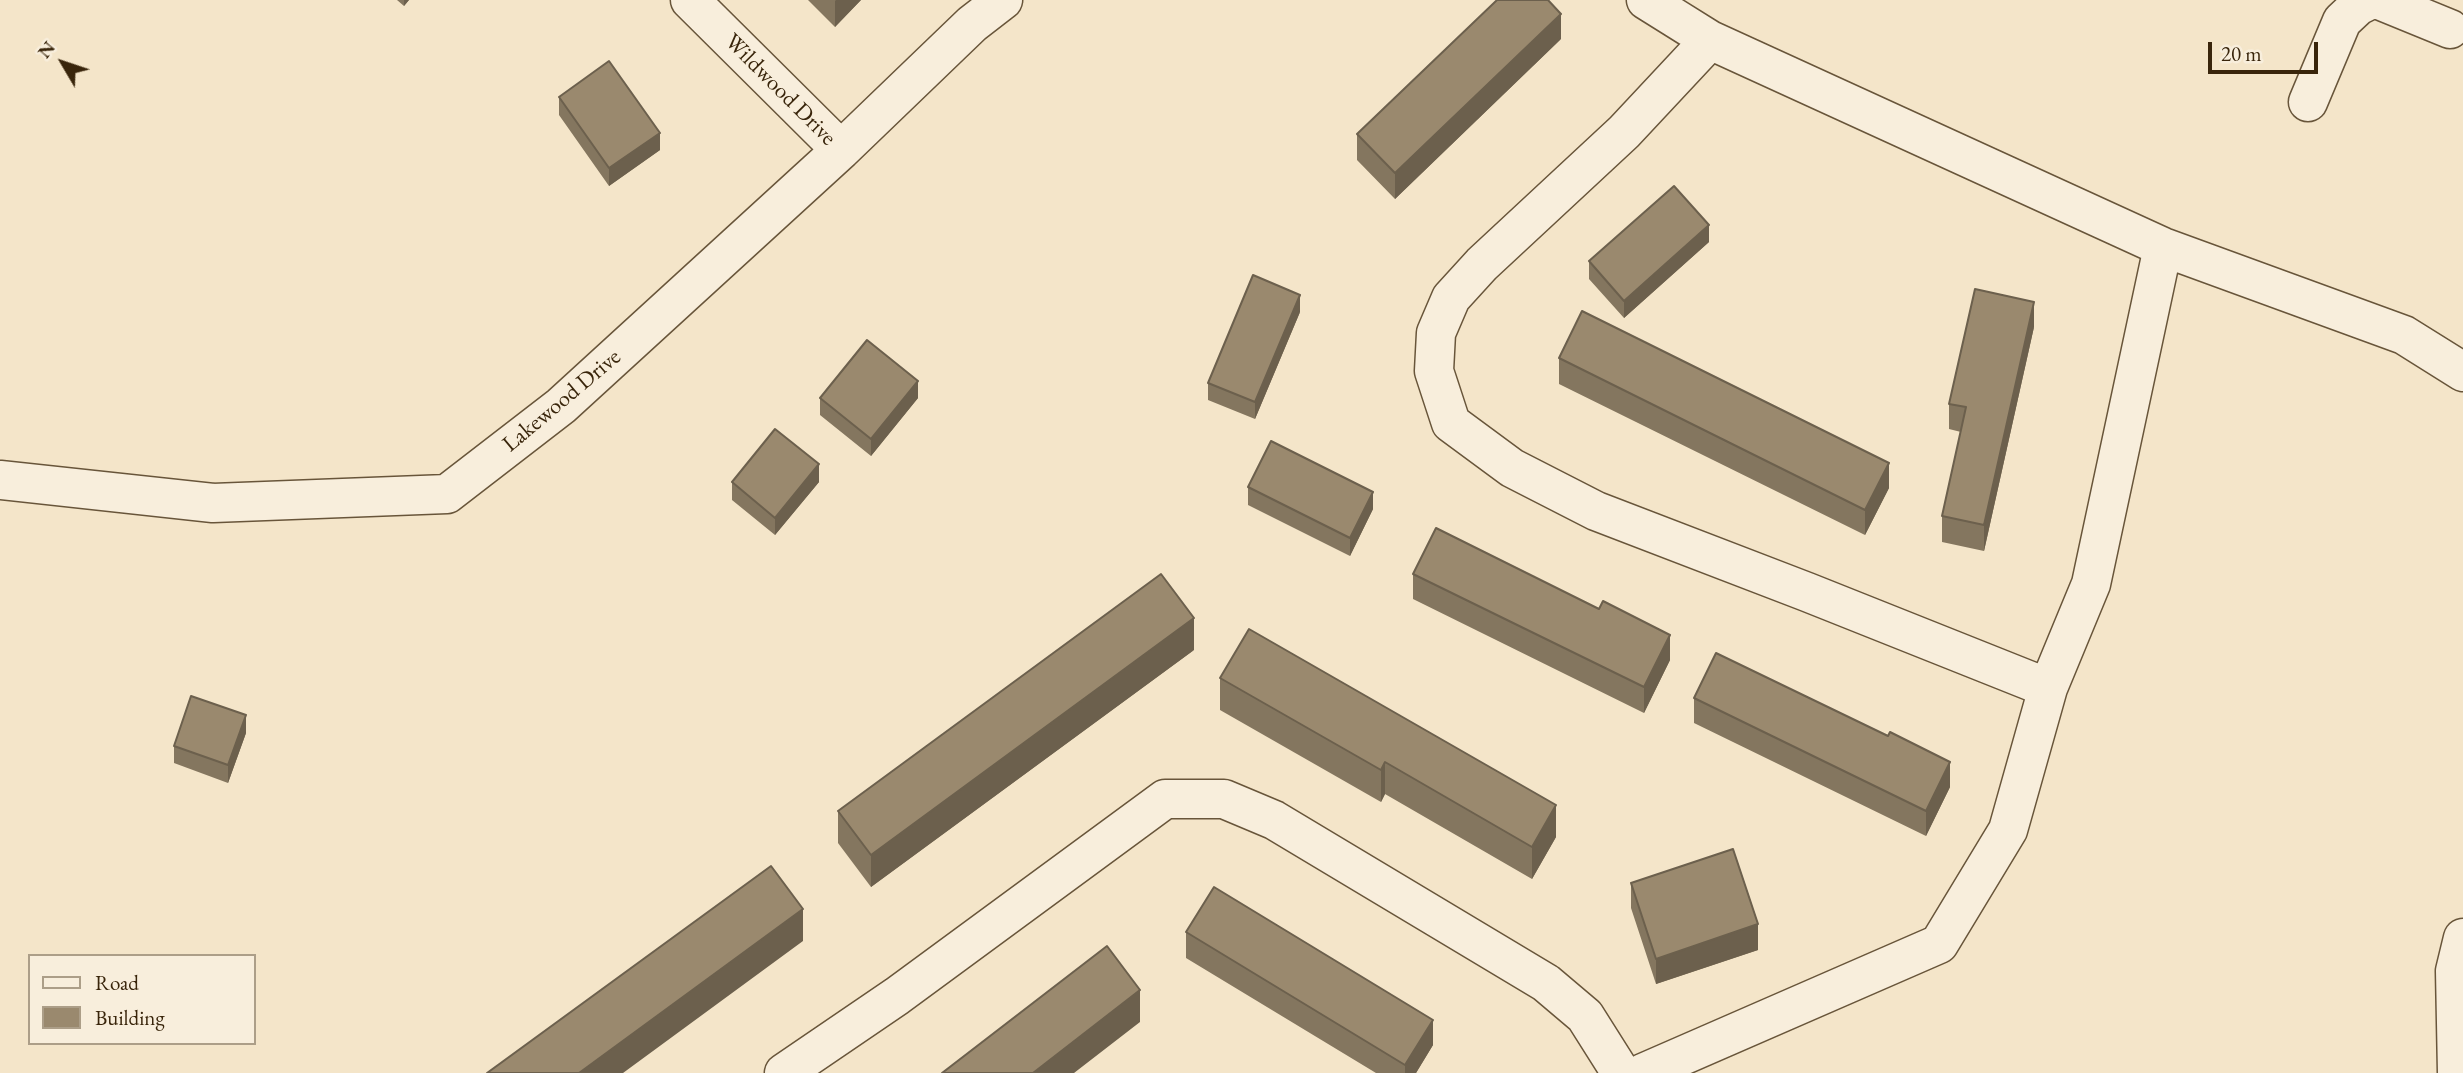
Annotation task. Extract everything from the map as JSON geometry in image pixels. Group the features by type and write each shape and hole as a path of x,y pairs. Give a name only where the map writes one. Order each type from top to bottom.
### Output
{"street":[{"name":"Wildwood Drive","path":"690,0 841,150"},
{"name":"Lakewood Drive","path":"0,481 213,503 447,494 561,406 841,150 972,24 1003,0"},
{"path":"1646,0 1710,40 2163,247 2404,335 2463,372"},
{"path":"2308,102 2342,21 2357,6 2370,0"},
{"path":"2379,0 2459,21"},
{"path":"1710,40 1624,132 1482,264 1451,298 1436,333 1434,371 1451,423 1512,468 1596,511 2048,688"},
{"path":"1643,1073 1939,944 2008,830 2048,688 2091,584 2163,247"},
{"path":"783,1073 897,996 1165,799 1224,799 1274,820 1546,983 1585,1016 1621,1073"},
{"path":"2457,1073 2455,971 2463,938"}],"building":[{"path":"1497,0 1548,0 1561,14 1395,173 1357,134"},
{"path":"609,61 660,133 609,168 559,97"},
{"path":"1674,186 1709,225 1624,301 1589,261"},
{"path":"1253,275 1300,295 1255,402 1208,383"},
{"path":"1975,289 2034,302 1984,525 1942,516 1966,407 1949,404"},
{"path":"1582,311 1889,463 1865,510 1559,358"},
{"path":"867,340 918,381 871,439 820,398"},
{"path":"775,429 819,464 775,518 732,482"},
{"path":"1271,441 1373,492 1350,538 1248,487"},
{"path":"1436,528 1599,609 1603,601 1670,635 1644,687 1413,574"},
{"path":"1161,574 1194,618 871,855 838,811"},
{"path":"1249,629 1556,805 1532,847 1385,762 1381,770 1220,678"},
{"path":"1716,653 1888,736 1890,732 1950,762 1926,811 1694,698"},
{"path":"191,696 246,715 228,765 174,746"},
{"path":"1733,849 1758,924 1656,959 1631,883"},
{"path":"771,866 803,909 579,1073 487,1073"},
{"path":"1214,887 1433,1020 1405,1065 1186,932"},
{"path":"1107,946 1140,990 1033,1073 942,1073"}]}
